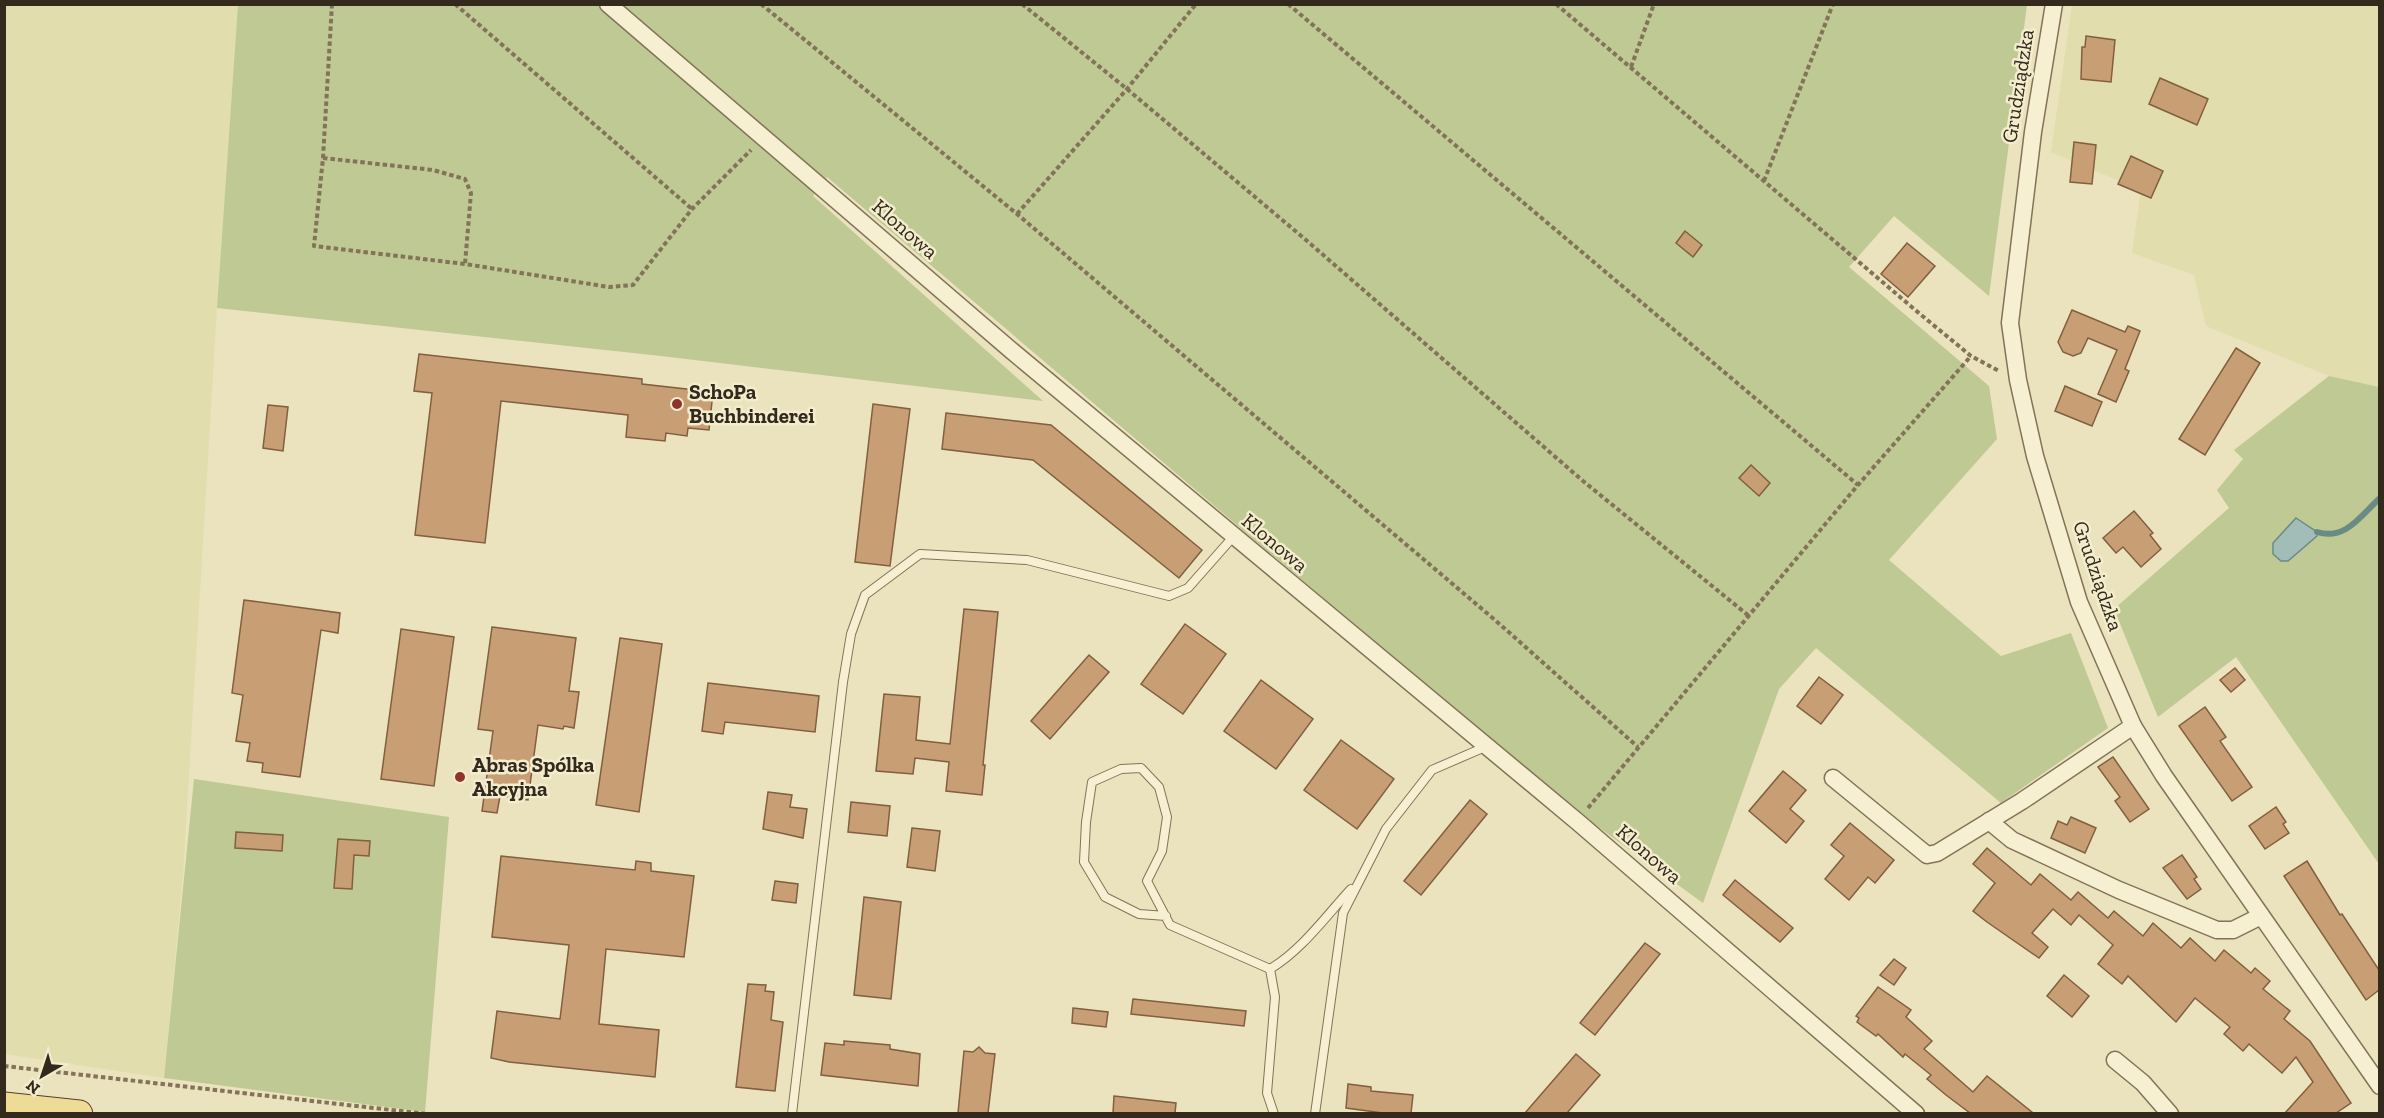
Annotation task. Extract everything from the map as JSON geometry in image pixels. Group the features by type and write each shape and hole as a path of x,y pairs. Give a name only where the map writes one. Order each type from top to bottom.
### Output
{"main road":[{"path":"4,1106 79,1113"}],"street":[{"name":"Klonowa","path":"608,4 1020,358 1579,823 1916,1113"},
{"name":"Grudziądzka","path":"2054,4 2033,132 2010,324 2018,380 2035,456 2079,602 2133,726 2164,776 2379,1086"},
{"path":"1833,778 1926,855 1937,853 2022,801 2133,726"},
{"path":"1989,821 2012,840 2120,890 2217,930 2233,930 2261,916"},
{"path":"2115,1060 2143,1083 2170,1113"}],"lane":[{"path":"792,1113 843,682 851,634 865,595 920,554 1027,560 1169,596 1188,588 1233,537"},
{"path":"1315,1113 1343,913 1386,829 1432,770 1485,747"},
{"path":"1166,916 1139,914 1105,897 1084,862 1086,822 1092,782 1120,769 1141,768 1159,787 1167,817 1162,851 1147,881 1166,916 1170,925 1270,969"},
{"path":"1270,969 1280,963 1359,881"},
{"path":"1270,969 1275,997 1267,1093 1274,1113"}],"path":[{"path":"332,4 323,159 314,246 465,264 609,287 633,285 693,209 764,137"},
{"path":"455,4 693,209"},
{"path":"761,4 1017,214 1453,584 1638,747"},
{"path":"1022,4 1127,89 1315,248 1583,481 1749,616"},
{"path":"1017,214 1127,89 1196,4"},
{"path":"1288,4 1858,485"},
{"path":"1556,4 1971,356 2018,380"},
{"path":"1631,67 1654,4"},
{"path":"1764,181 1833,4"},
{"path":"323,159 433,170 465,179 471,193 465,264"},
{"path":"1579,823 1588,808 1638,747 1858,485 1971,356"},
{"path":"4,1066 427,1113"}],"shaded area":[{"path":"4,5 238,5 217,308 183,874 164,1078 5,1054"},
{"path":"2072,5 2379,5 2379,387 2329,376 2206,326 2194,275 2132,253 2141,190 2051,152"}],"green space":[{"path":"238,5 2027,5 1989,296 1894,216 1849,267 1989,386 1997,439 1889,560 2001,656 2071,633 2108,728 2001,803 1816,648 1779,689 1703,903 1561,800 827,177 813,196 1043,401 661,356 217,308"},
{"path":"2329,376 2379,387 2379,864 2236,657 2158,717 2114,609 2229,508 2217,490 2243,459 2234,450"},
{"path":"194,779 449,817 425,1112 164,1078"}],"water":[{"path":"2296,518 2317,532 2317,536 2288,561 2281,561 2273,554 2273,543"}],"building":[{"path":"2086,36 2115,40 2111,82 2081,79 2082,47 2085,47"},
{"path":"2160,78 2208,99 2197,125 2149,104"},
{"path":"2074,142 2096,145 2092,184 2070,182"},
{"path":"2131,156 2163,171 2151,198 2118,184"},
{"path":"1685,231 1702,245 1693,257 1676,243"},
{"path":"1907,243 1935,266 1908,297 1881,274"},
{"path":"2072,310 2125,332 2128,326 2140,331 2125,369 2129,371 2116,402 2098,394 2117,350 2088,338 2081,353 2073,356 2063,352 2058,342"},
{"path":"2236,348 2260,363 2205,455 2179,439"},
{"path":"419,354 642,379 642,384 713,392 709,430 688,428 687,436 666,433 665,441 626,437 628,415 501,401 485,543 415,535 432,393 414,391"},
{"path":"2065,386 2102,402 2092,426 2055,411"},
{"path":"873,404 910,409 890,566 855,562"},
{"path":"268,405 288,407 283,451 263,448"},
{"path":"946,413 1051,425 1202,550 1179,578 1033,460 942,449"},
{"path":"1751,465 1770,483 1759,496 1739,478"},
{"path":"2134,511 2153,533 2150,535 2161,549 2141,567 2123,547 2116,553 2103,538"},
{"path":"244,600 340,613 338,633 321,630 300,777 262,772 263,763 247,761 250,743 236,741 243,695 232,693"},
{"path":"964,609 998,612 982,795 946,791 949,762 915,758 913,774 876,771 884,694 920,697 916,740 950,744"},
{"path":"1185,624 1226,654 1183,714 1141,684"},
{"path":"492,627 576,638 569,691 579,692 574,728 564,726 563,729 538,725 528,800 500,796 497,813 482,811 493,731 478,729"},
{"path":"401,629 454,637 434,786 381,779"},
{"path":"620,638 662,644 639,812 596,805"},
{"path":"1089,655 1109,672 1050,739 1031,721"},
{"path":"2235,668 2245,680 2231,692 2220,680"},
{"path":"1819,677 1843,695 1821,724 1797,706"},
{"path":"1261,680 1313,719 1276,769 1224,731"},
{"path":"708,683 819,696 815,732 725,722 723,734 702,731"},
{"path":"2205,707 2226,737 2220,741 2252,787 2232,801 2179,726"},
{"path":"1341,740 1394,779 1357,829 1304,790"},
{"path":"2113,757 2149,809 2130,822 2115,801 2120,797 2098,767"},
{"path":"1783,771 1806,790 1790,809 1804,821 1786,843 1749,811"},
{"path":"768,792 792,795 790,807 807,809 803,838 763,829"},
{"path":"1470,800 1487,814 1421,895 1404,881"},
{"path":"851,802 890,806 887,836 848,832"},
{"path":"2276,807 2286,822 2283,824 2289,833 2265,849 2249,826"},
{"path":"2071,817 2096,828 2085,853 2051,838 2058,821 2067,825"},
{"path":"1850,823 1894,860 1875,883 1868,877 1849,900 1825,879 1844,856 1831,845"},
{"path":"912,828 940,831 935,871 907,867"},
{"path":"236,832 283,835 282,851 235,848"},
{"path":"338,839 370,841 369,856 354,855 352,889 334,888"},
{"path":"1987,848 2031,885 2040,874 2071,900 2078,892 2108,918 2114,911 2143,936 2153,923 2181,948 2190,938 2215,961 2224,950 2251,973 2255,968 2270,981 2263,989 2290,1011 2284,1019 2310,1041 2351,1103 2336,1113 2285,1113 2313,1082 2296,1057 2282,1073 2249,1044 2243,1051 2224,1034 2230,1027 2195,998 2176,1022 2128,976 2122,984 2098,964 2113,945 2079,915 2071,925 2053,909 2032,933 2048,947 2039,958 1987,922 1973,911 1995,883 1973,864"},
{"path":"2182,855 2197,877 2194,879 2201,889 2187,899 2163,868"},
{"path":"501,856 635,870 636,861 651,863 651,871 694,876 684,957 606,949 599,1024 659,1030 655,1077 509,1062 491,1058 497,1011 560,1019 569,945 492,937"},
{"path":"2307,861 2340,915 2342,914 2379,970 2379,990 2366,1000 2284,876"},
{"path":"1735,880 1793,928 1780,942 1723,895"},
{"path":"775,881 798,884 796,903 772,900"},
{"path":"864,897 901,902 891,999 854,995"},
{"path":"1645,943 1660,954 1595,1035 1580,1023"},
{"path":"1894,959 1906,968 1894,985 1880,975"},
{"path":"2064,975 2089,996 2072,1017 2047,996"},
{"path":"748,984 766,985 765,991 774,992 771,1020 783,1022 775,1091 736,1087"},
{"path":"1878,987 1911,1010 1906,1017 1932,1041 1924,1049 1973,1092 1987,1076 2033,1113 1970,1113 1946,1095 1927,1079 1931,1075 1905,1054 1903,1057 1878,1034 1876,1036 1857,1022 1859,1018 1856,1016"},
{"path":"1133,999 1246,1011 1244,1026 1131,1014"},
{"path":"1073,1008 1108,1012 1106,1027 1072,1023"},
{"path":"844,1041 890,1045 890,1049 920,1054 918,1086 821,1075 825,1043 844,1045"},
{"path":"979,1047 985,1053 995,1054 988,1113 958,1113 964,1051 973,1052"},
{"path":"1576,1054 1600,1075 1567,1113 1525,1113"},
{"path":"1348,1084 1371,1087 1371,1091 1413,1095 1411,1113 1383,1113 1346,1108"},
{"path":"1114,1096 1176,1103 1175,1113 1113,1113"}],"waterway":[{"path":"2317,532 2327,534 2345,530 2380,498"}],"place":[{"name":"SchoPa Buchbinderei","path":"677,404"},
{"name":"Abras Spólka Akcyjna","path":"460,777"}]}
